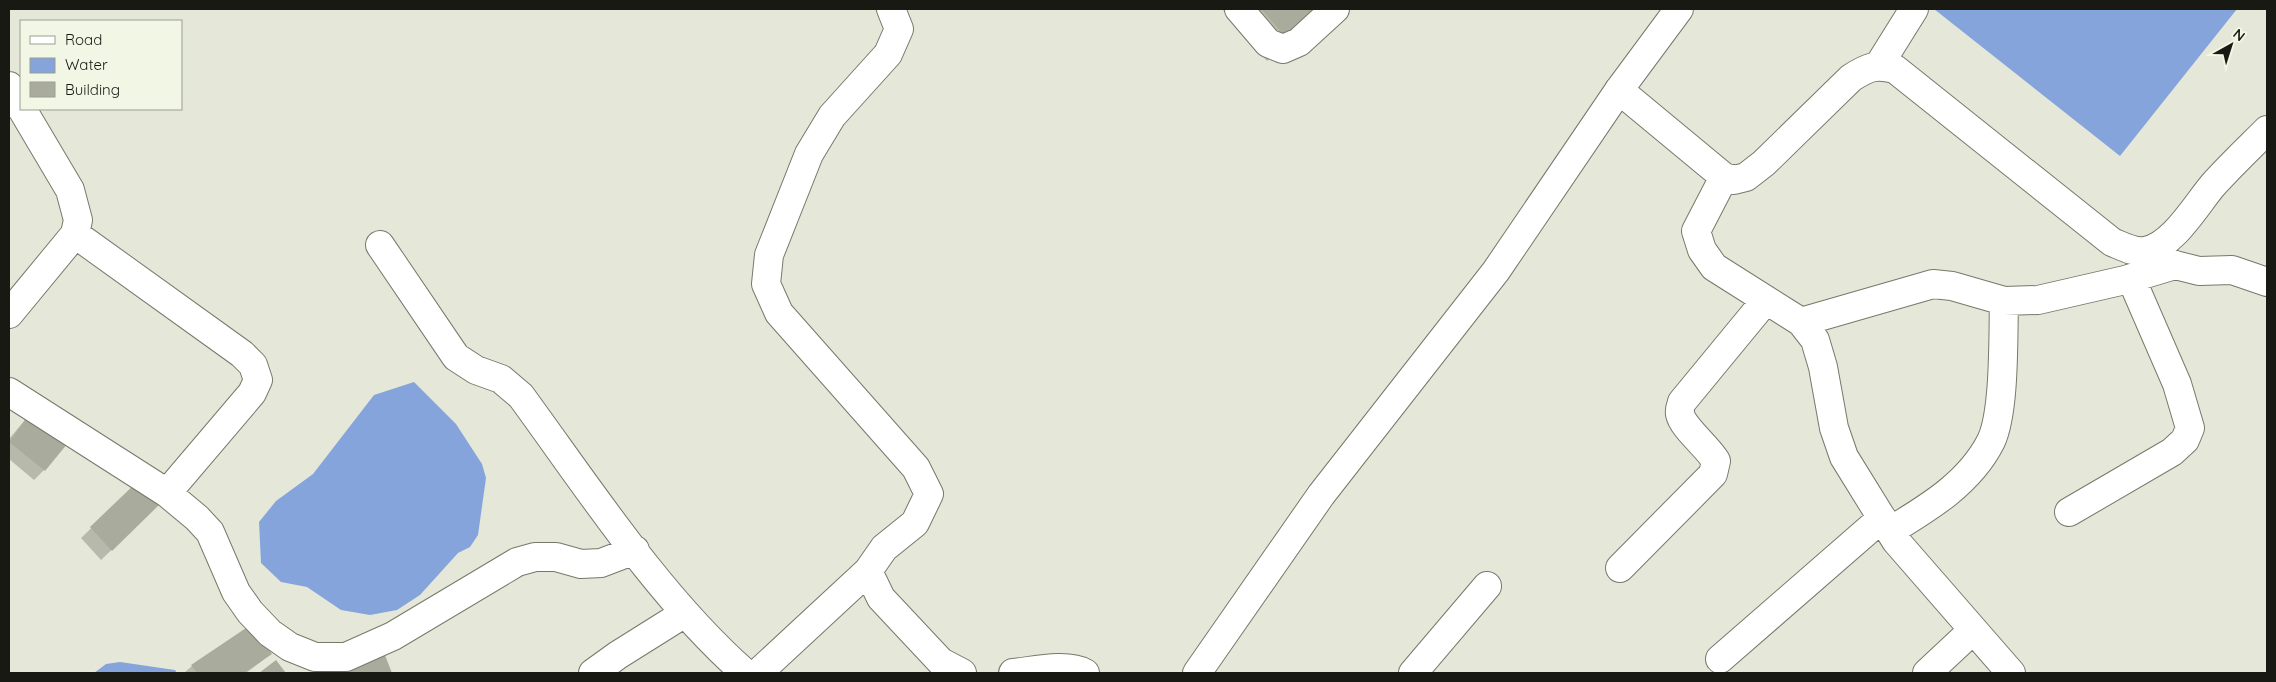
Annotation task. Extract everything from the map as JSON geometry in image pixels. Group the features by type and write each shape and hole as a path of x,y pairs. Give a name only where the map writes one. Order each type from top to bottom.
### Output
{"street":[{"path":"758,673 868,571 884,548 915,524 930,494 916,468 779,312 766,284 769,255 809,154 832,116 888,54 899,29 891,9"},
{"path":"1239,9 1268,43 1283,49 1299,42 1335,9"},
{"path":"1197,673 1321,495 1496,271 1618,90 1679,9"},
{"path":"1879,65 1914,9"},
{"path":"1618,90 1724,177 1734,180 1746,177 1764,163 1851,78 1865,69 1879,65 1895,69 2112,242 2129,249 2145,251 2175,265 2199,270 2232,270 2267,282"},
{"path":"9,86 20,105"},
{"path":"9,314 75,234 78,220 70,190 23,110"},
{"path":"2145,251 2157,246 2173,235 2213,185 2267,130"},
{"path":"1724,177 1696,231 1702,250 1714,266 1801,322 1815,340 1823,367 1834,428 1844,457 1886,525 2011,673"},
{"path":"75,234 242,354 253,365 258,380 252,393 167,493"},
{"path":"380,245 456,357 476,370 501,379 521,396 635,550 685,613 714,646 745,673"},
{"path":"1801,322 1933,284 1952,286 2004,301 2038,300 2131,278 2175,265"},
{"path":"2069,512 2172,452 2185,440 2190,428 2177,384 2131,278"},
{"path":"1620,568 1713,474 1716,460 1709,449 1685,423 1680,413 1682,402 1766,300"},
{"path":"1720,659 1886,525 1941,499 1971,469 1991,440 1999,409 2004,301"},
{"path":"9,392 167,493 197,518 210,532 236,592 250,612 270,633 283,642 315,657 346,656 392,636 517,562 535,557 556,557 581,564 601,563 635,550"},
{"path":"868,571 881,598 941,662 962,673"},
{"path":"1413,673 1488,586"},
{"path":"593,673 685,613"},
{"path":"1927,673 1973,630"},
{"path":"1013,673 1054,668 1085,673"}],"water":[{"path":"1934,9 2237,9 2120,156"},
{"path":"414,382 456,424 482,464 486,478 478,535 470,547 458,553 420,595 397,610 370,615 341,610 307,587 281,582 261,563 259,522 276,501 313,474 374,395"},
{"path":"120,662 175,670 177,673 94,673 106,664"}],"building":[{"path":"1261,9 1325,9 1289,41"},
{"path":"30,413 68,443 45,471 9,442"},
{"path":"138,481 160,504 112,551 90,527"},
{"path":"252,624 272,654 244,673 197,673 191,665"},
{"path":"383,650 392,673 319,673"},
{"path":"276,660 286,673 259,673"}]}
